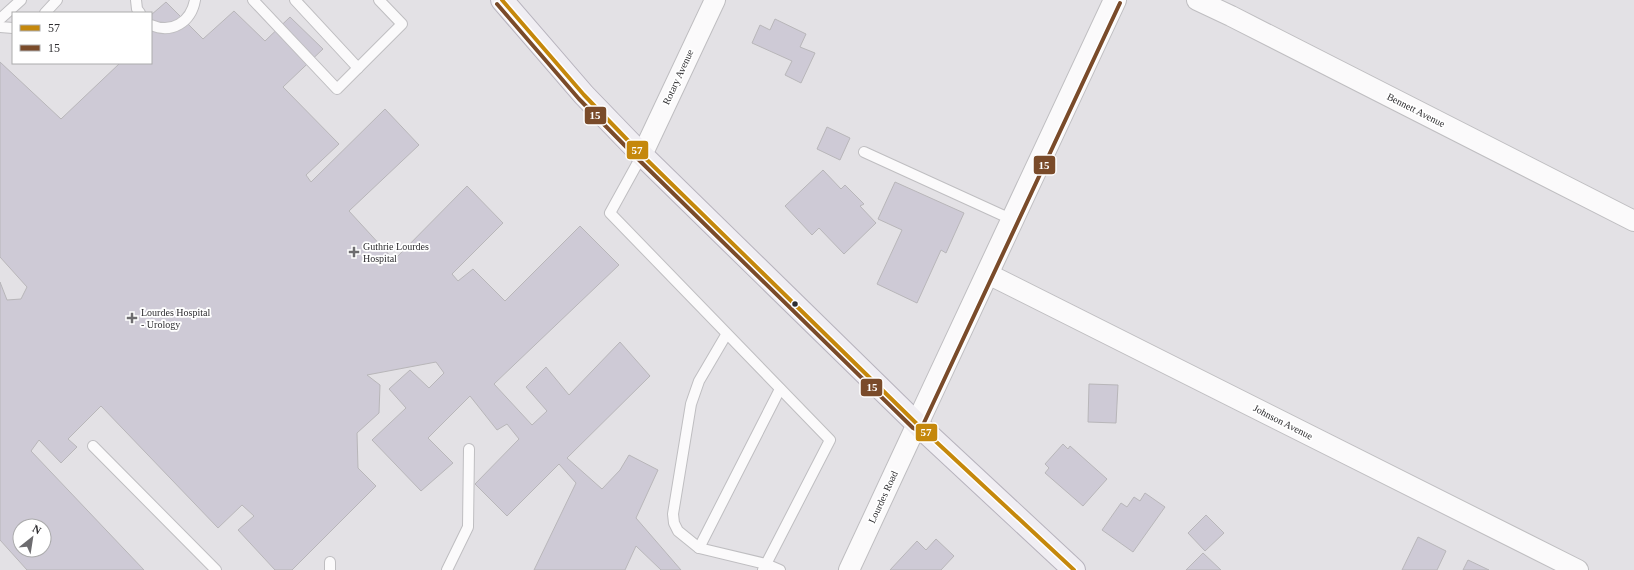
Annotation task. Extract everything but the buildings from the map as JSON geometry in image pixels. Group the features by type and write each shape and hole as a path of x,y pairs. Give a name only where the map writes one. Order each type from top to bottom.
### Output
{"main road":[{"path":"502,0 584,95 642,155 917,424 1074,570"}],"street":[{"name":"Rotary Avenue","path":"642,155 715,0"},
{"path":"917,424 1115,0"},
{"name":"Bennett Avenue","path":"1198,0 1634,221"},
{"name":"Johnson Avenue","path":"988,274 1578,570"},
{"name":"Lourdes Road","path":"849,570 917,424"}],"lane":[{"path":"0,20 21,0"},
{"path":"46,12 58,0"},
{"path":"136,0 137,8 139,12"},
{"path":"152,25 158,28 168,28 184,22 192,12 195,0"},
{"path":"253,0 337,89 402,24 379,0"},
{"path":"295,0 358,68"},
{"path":"0,27 12,28"},
{"path":"864,152 1013,220"},
{"path":"642,155 610,213 726,335 830,440 765,567"},
{"path":"726,335 699,381 691,404 673,514 674,523 678,531 699,548 780,570"},
{"path":"699,548 780,389"},
{"path":"93,446 216,570"},
{"path":"447,570 468,527 469,449"}],"transit line":[{"name":"57","path":"502,0 584,95 642,155 917,424 1074,570"},
{"name":"15","path":"497,4 579,99 638,159 913,428 917,430 922,427 1120,3"}],"place":[{"name":"Guthrie Lourdes Hospital","path":"354,252"},
{"name":"Lourdes Hospital - Urology","path":"132,318"}]}
